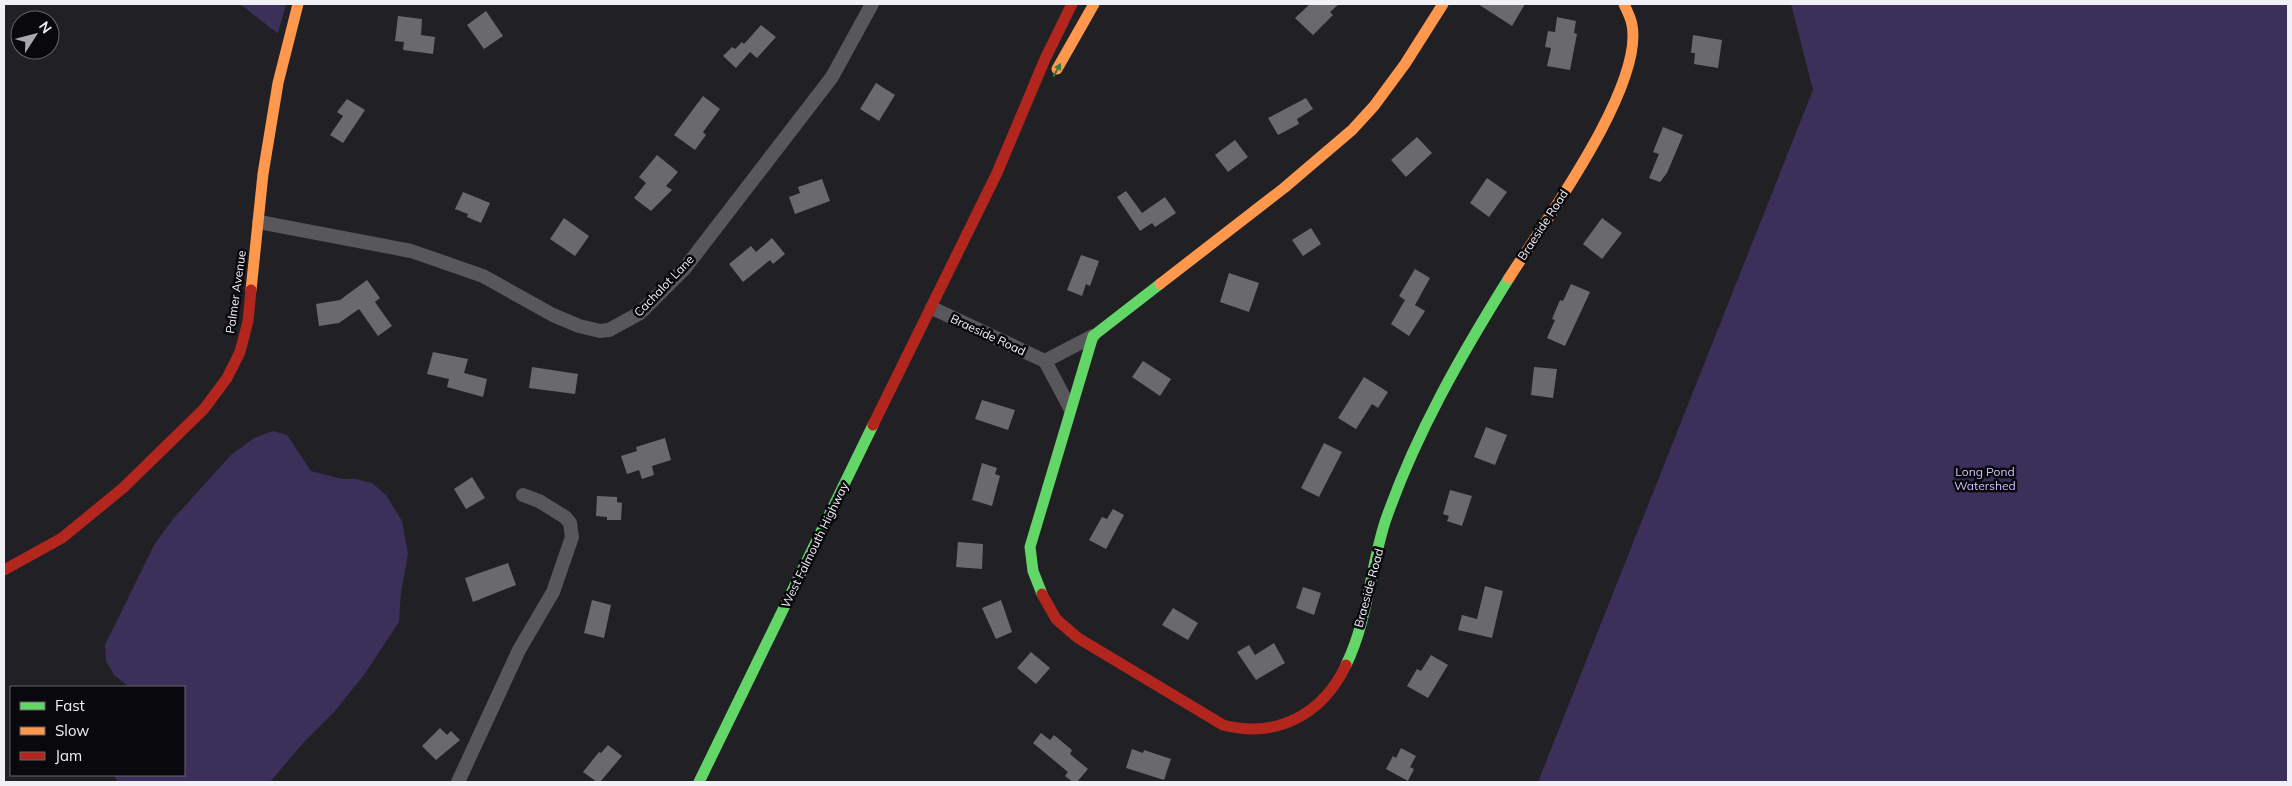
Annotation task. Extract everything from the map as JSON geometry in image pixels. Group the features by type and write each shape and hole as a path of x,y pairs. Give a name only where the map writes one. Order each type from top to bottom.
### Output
{"main road":[{"name":"Palmer Avenue","path":"4,570 62,538 146,466 204,409 227,378 240,352 248,321 264,174 278,82 298,4"},
{"path":"997,173 1045,59 1072,4"},
{"path":"997,173 1094,4"},
{"path":"1093,336 1284,188 1352,130 1374,106 1405,64 1443,4"},
{"name":"Braeside Road","path":"1093,336 1030,547 1033,571 1042,594 1056,619 1078,638 1223,725 1237,730 1255,730 1288,722 1325,700 1339,680 1352,652 1391,505 1445,384 1487,313 1587,156 1624,83 1634,49 1633,23 1624,4"},
{"name":"West Falmouth Highway","path":"699,782 997,173"}],"street":[{"name":"Cachalot Lane","path":"259,222 411,251 483,276 553,315 570,322 600,331 609,330 640,313 685,268 832,78 872,4"},
{"name":"Braeside Road","path":"932,308 1045,361"},
{"path":"1070,408 1045,361 1093,336"},
{"path":"458,782 519,650 553,592 572,537 570,524 565,517 539,501 523,495"}],"green space":[{"path":"240,4 286,4 278,33 277,33"},
{"name":"Long Pond Watershed","path":"1791,4 2288,4 2288,782 1538,782 1813,90"},
{"path":"273,431 287,435 311,471 342,479 356,479 372,483 386,495 402,521 408,554 401,593 399,622 364,675 334,712 304,742 270,782 118,782 114,776 185,776 185,686 128,686 114,675 106,661 105,645 154,545 173,519 231,455 254,438"}],"building":[{"path":"1310,4 1339,4 1330,12 1333,15 1313,35 1295,18"},
{"path":"1478,4 1525,4 1512,26"},
{"path":"486,11 503,36 484,49 467,25"},
{"path":"398,16 422,19 421,35 435,37 433,54 403,50 404,42 395,41"},
{"path":"1557,17 1576,21 1574,33 1577,34 1570,70 1547,66 1551,48 1545,47 1548,31 1555,32"},
{"path":"761,25 776,37 757,58 750,52 736,68 723,56 732,47 735,49 742,42 744,44"},
{"path":"1693,35 1722,40 1718,68 1694,64 1695,53 1691,53"},
{"path":"876,83 895,95 879,121 860,109"},
{"path":"703,96 720,109 703,132 706,135 695,150 674,135"},
{"path":"1306,98 1313,109 1297,119 1299,124 1278,135 1268,118"},
{"path":"347,99 365,110 343,143 330,135 343,116 337,112"},
{"path":"1663,127 1683,135 1667,173 1660,182 1649,178 1659,154 1653,152"},
{"path":"1417,137 1432,153 1406,177 1391,160"},
{"path":"1235,140 1248,157 1228,172 1215,155"},
{"path":"657,155 678,172 666,186 672,190 651,211 634,198 646,183 639,177"},
{"path":"1487,178 1507,192 1489,217 1470,203"},
{"path":"822,179 830,201 795,214 789,197 800,193 798,187"},
{"path":"1126,191 1142,213 1165,197 1176,213 1155,227 1152,223 1140,231 1117,197"},
{"path":"463,192 490,203 481,223 467,217 468,214 455,209"},
{"path":"564,218 589,236 575,256 550,239"},
{"path":"1602,218 1622,233 1602,259 1583,244"},
{"path":"1311,228 1321,244 1303,256 1292,240"},
{"path":"772,238 785,254 773,264 770,260 743,282 729,264 751,246 756,252"},
{"path":"1081,255 1099,261 1090,286 1086,284 1082,296 1067,290"},
{"path":"1415,269 1430,278 1415,305 1425,311 1409,336 1391,324 1405,300 1399,296"},
{"path":"1229,273 1259,283 1249,312 1220,302"},
{"path":"367,280 380,298 375,302 392,326 378,336 359,309 339,323 319,326 316,304 340,300"},
{"path":"1571,284 1590,292 1565,346 1547,338 1555,320 1552,319 1560,300 1563,301"},
{"path":"433,352 468,359 464,373 487,379 483,397 447,387 449,379 427,374"},
{"path":"1143,361 1171,379 1160,396 1132,377"},
{"path":"532,367 578,374 575,394 529,388"},
{"path":"1534,367 1557,369 1553,398 1531,395"},
{"path":"1364,377 1388,392 1378,408 1372,404 1356,429 1338,418"},
{"path":"982,400 1015,410 1008,430 975,419"},
{"path":"1486,427 1507,435 1495,465 1474,457"},
{"path":"665,438 671,460 652,466 654,475 642,479 639,470 627,474 621,456 637,451 636,447"},
{"path":"1324,443 1342,452 1319,497 1301,488"},
{"path":"982,463 997,468 995,474 1000,476 992,506 972,500"},
{"path":"472,477 485,498 466,509 454,489"},
{"path":"1450,490 1472,496 1462,526 1447,521 1449,516 1443,514"},
{"path":"597,496 617,497 617,502 622,503 621,520 607,520 607,517 596,516"},
{"path":"1113,509 1124,515 1106,549 1089,540 1102,517 1107,519"},
{"path":"958,542 983,544 982,569 956,567"},
{"path":"508,563 516,585 473,602 465,578"},
{"path":"1485,586 1503,591 1492,638 1458,630 1462,615 1477,619"},
{"path":"1303,587 1321,593 1314,615 1296,608"},
{"path":"592,600 611,605 604,638 584,633"},
{"path":"1001,600 1012,632 996,639 982,608"},
{"path":"1173,608 1198,623 1188,640 1162,625"},
{"path":"1274,643 1285,663 1256,680 1237,652 1249,645 1255,655"},
{"path":"1031,652 1050,668 1036,684 1017,668"},
{"path":"1431,655 1448,665 1428,698 1407,686 1417,669 1421,671"},
{"path":"440,728 447,735 451,731 460,740 436,760 422,746"},
{"path":"1041,733 1050,740 1054,735 1072,750 1070,754 1088,769 1077,782 1073,782 1065,776 1068,772 1033,743"},
{"path":"608,745 622,756 600,782 597,782 583,772 599,752 601,753"},
{"path":"1401,748 1416,756 1410,767 1414,769 1408,781 1386,769 1393,756 1396,758"},
{"path":"1132,749 1143,753 1144,750 1171,759 1164,780 1126,768"}],"traffic: fast":[{"path":"1346,665 1364,612 1385,522 1410,458 1440,396 1509,278"},
{"path":"1042,594 1033,571 1030,547 1093,336 1160,284"},
{"path":"699,782 873,425"}],"traffic: slow":[{"path":"251,290 263,174 278,83 298,4"},
{"path":"1057,69 1094,4"},
{"path":"1160,284 1284,188 1352,130 1374,106 1405,64 1443,4"},
{"path":"1509,278 1588,154 1623,83 1632,51 1632,25 1624,4"}],"traffic: jam":[{"path":"873,425 997,173 1045,59 1072,4"},
{"path":"4,570 62,538 123,488 204,409 227,378 240,352 248,321 251,290"},
{"path":"1042,594 1056,619 1078,638 1223,725 1262,728 1280,725 1296,719 1325,697 1346,665"}]}
